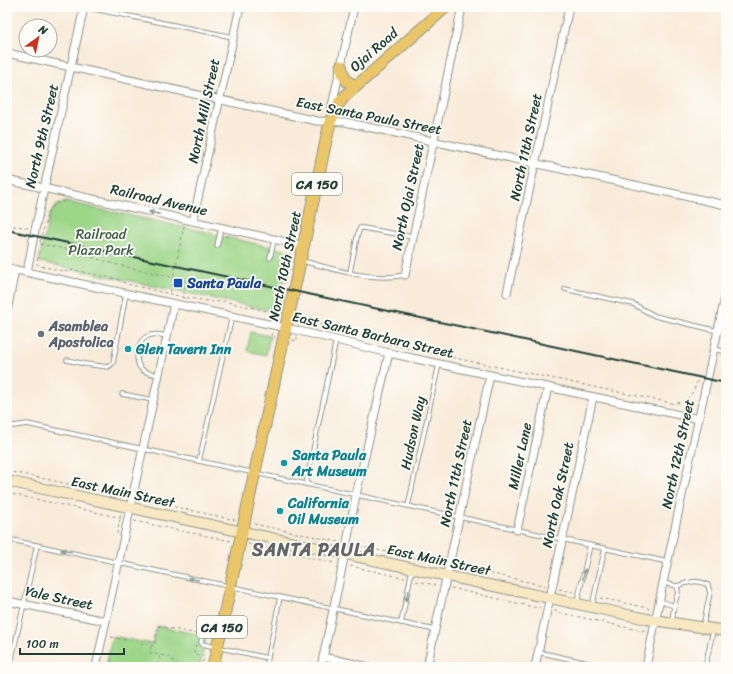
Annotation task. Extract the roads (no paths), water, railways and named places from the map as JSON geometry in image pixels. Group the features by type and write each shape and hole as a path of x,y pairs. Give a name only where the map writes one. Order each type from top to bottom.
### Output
{"main road":[{"name":"Ojai Road","path":"330,122 339,103 357,85 446,7"},
{"path":"341,66 346,81 357,85"},
{"name":"North 10th Street","path":"243,532 330,122"},
{"name":"CA 150","path":"213,667 243,532"}],"street":[{"name":"North 9th Street","path":"27,272 84,7"},
{"name":"North Mill Street","path":"191,224 240,7"},
{"name":"North 10th Street","path":"330,122 331,110 354,7"},
{"name":"North Ojai Street","path":"405,275 462,7"},
{"name":"North 11th Street","path":"507,293 569,7"},
{"name":"East Santa Paula Street","path":"7,53 317,121 344,122 726,205"},
{"name":"Railroad Avenue","path":"7,180 273,243 304,246"},
{"name":"East Santa Barbara Street","path":"7,268 287,328 439,364 699,419"},
{"path":"7,311 15,270"},
{"name":"North 12th Street","path":"646,667 726,292"},
{"path":"96,667 174,304"},
{"path":"321,667 356,495 389,353"},
{"name":"North 11th Street","path":"427,667 490,375"},
{"name":"Miller Lane","path":"517,530 548,387"},
{"name":"North Oak Street","path":"535,667 593,397"},
{"name":"East Main Street","path":"7,481 203,525 243,532 577,604 656,620 726,631"},
{"name":"Yale Street","path":"7,600 106,621"},
{"path":"323,657 369,667"}],"lane":[{"path":"84,7 233,38"},
{"path":"350,272 360,228 413,237"},
{"path":"217,246 220,231"},
{"path":"270,258 273,243"},
{"path":"301,260 350,272 385,278 405,275"},
{"path":"565,289 633,304 655,316 718,331"},
{"path":"67,360 108,367 113,363 126,294"},
{"path":"199,461 232,316"},
{"path":"159,375 144,371 140,368 137,355 141,342 148,336 157,334 167,336"},
{"path":"306,484 336,339"},
{"path":"714,349 726,352"},
{"name":"Hudson Way","path":"408,506 439,364"},
{"path":"122,394 153,400"},
{"path":"7,424 14,426 28,424 668,562"},
{"path":"7,539 435,630"},
{"path":"577,604 590,544"},
{"path":"10,667 37,545"},
{"path":"592,607 605,548"},
{"path":"401,623 412,569"},
{"path":"663,583 677,586 697,581 708,585 710,593 703,627"},
{"path":"672,622 678,592 677,586"},
{"path":"266,667 280,597"},
{"path":"660,601 674,606"},
{"path":"204,627 201,643 268,658"},
{"path":"705,667 713,629"},
{"path":"538,652 589,665 606,667"}],"railway":[{"path":"7,230 276,289 726,383"}],"place":[{"name":"Santa Paula","path":"178,283"},
{"name":"Asamblea Apostolica","path":"41,334"},
{"name":"Glen Tavern Inn","path":"128,349"},
{"name":"Santa Paula Art Museum","path":"284,463"},
{"name":"California Oil Museum","path":"280,511"}],"district":[{"name":"SANTA PAULA","path":"314,550"}],"park label":[{"name":"Railroad Plaza Park","path":"101,242"}]}
